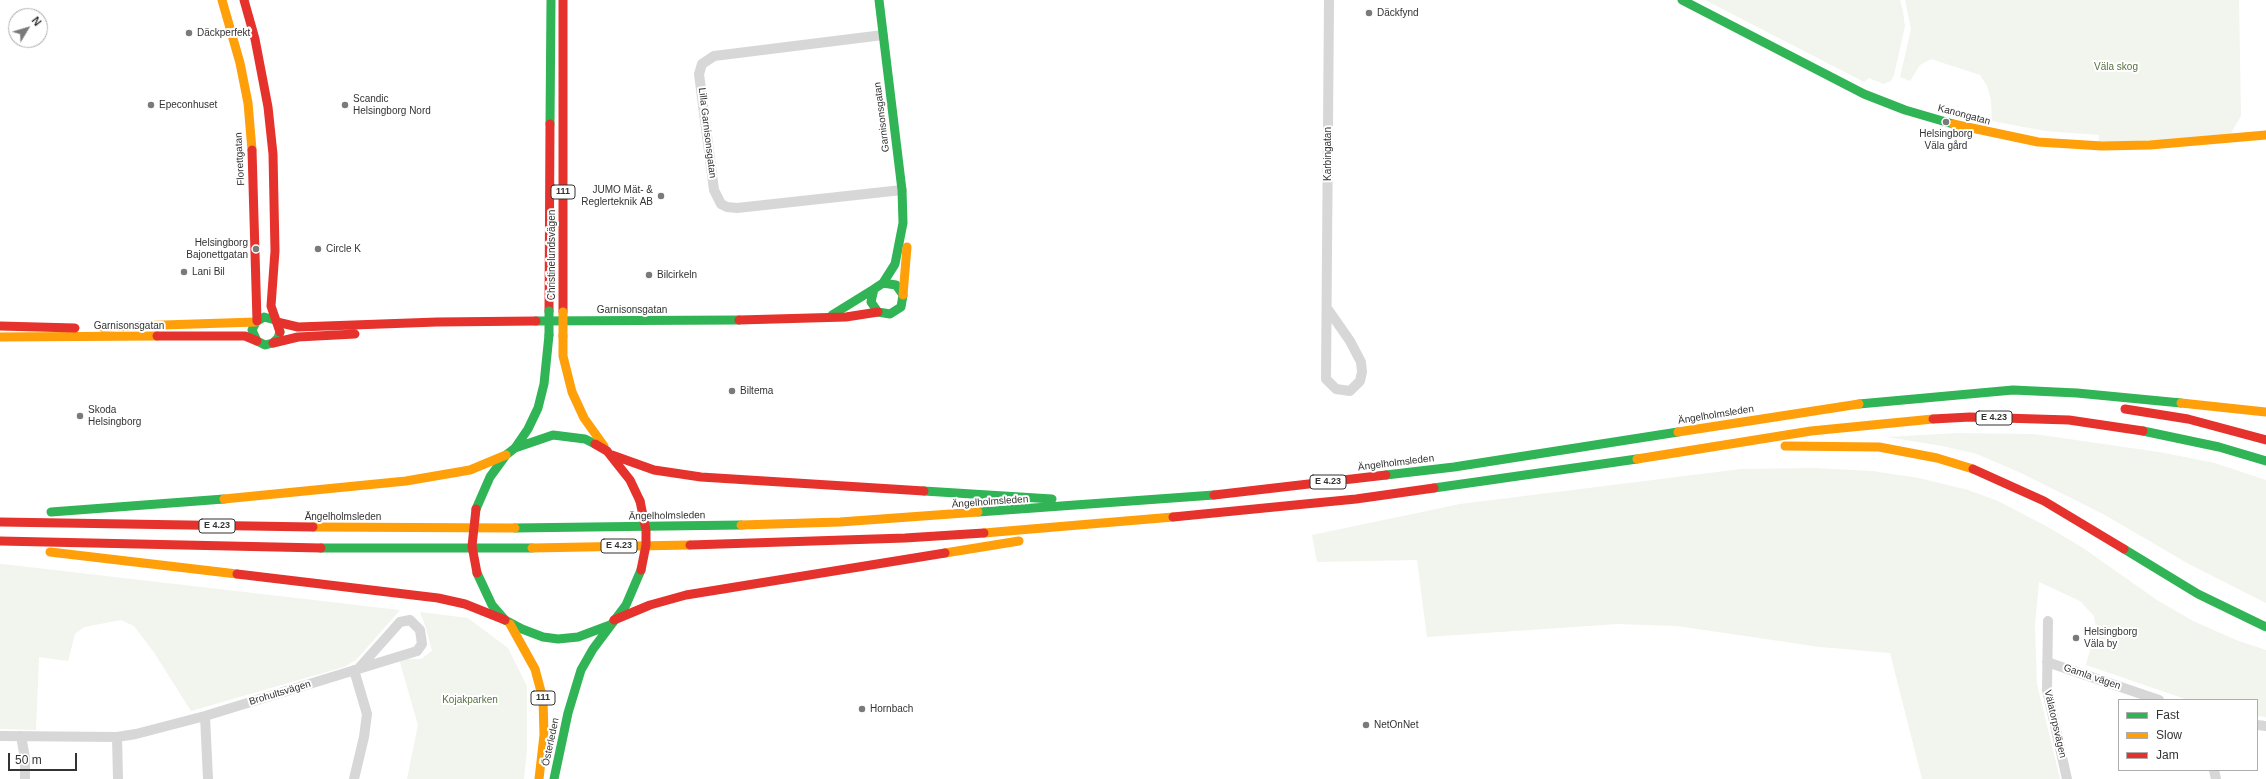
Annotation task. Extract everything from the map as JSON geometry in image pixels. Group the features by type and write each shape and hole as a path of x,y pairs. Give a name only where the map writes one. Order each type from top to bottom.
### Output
{"main road":[{"name":"Florettgatan","path":"222,0 236,48 248,103 258,302 256,321"},
{"path":"244,0 261,66 269,115 273,154 275,251 271,306 280,334 273,343"},
{"path":"543,0 550,112"},
{"name":"Christinelundsvägen","path":"515,448 528,430 540,403 549,335 550,0"},
{"name":"Christinelundsvägen","path":"564,0 562,312 564,363 572,392 584,418 610,453"},
{"path":"564,73 571,0"},
{"name":"Kanongatan","path":"1682,0 1864,94 1905,110 1965,128 2038,142 2102,146 2150,145 2266,134"},
{"name":"Garnisonsgatan","path":"0,326 97,328 256,321 264,317 298,327 437,322 788,320 846,317 871,312 890,314 896,312 901,307 908,244 903,223 902,190 879,3"},
{"name":"Garnisonsgatan","path":"826,318 851,305 884,283 895,264 903,223"},
{"path":"884,283 896,285 903,295"},
{"path":"874,290 871,302 878,312"},
{"path":"256,321 252,330 257,341"},
{"name":"Garnisonsgatan","path":"0,337 245,336 265,344 298,337 401,330 437,322"},
{"path":"1975,394 2013,390 2077,393 2266,412"},
{"name":"E 4.23","path":"1975,394 2098,405"},
{"name":"Ängelholmsleden","path":"0,522 336,528 559,528 711,526 840,522 1198,497 1439,469 1854,404 1975,394"},
{"path":"2119,408 2188,419 2266,440"},
{"name":"E 4.23","path":"0,541 337,548 707,545 905,538 1168,518 1429,490 1594,466 1720,445 1886,422 1970,417 2069,420 2139,430 2219,447 2266,461"},
{"path":"515,448 545,436 564,434 585,438 610,453 654,470 701,477 1125,503"},
{"path":"1720,445 1812,444 1879,447 1959,464 2003,481 2044,501 2198,594 2266,627"},
{"name":"111","path":"508,622 492,604 477,573 472,546 476,509 490,477 506,455 515,448"},
{"name":"111","path":"610,453 630,480 640,501 646,530 646,545 641,570 631,596 613,622"},
{"path":"44,512 174,504 406,481 470,470 506,455"},
{"path":"1057,537 1120,530 1168,518"},
{"path":"0,545 34,551 449,599 534,634 558,639 578,636 650,605 686,595 1026,540"},
{"name":"Österleden","path":"508,622 535,669 543,699 544,735 539,779"},
{"name":"Österleden","path":"554,779 576,684 586,660 613,622"}],"street":[{"name":"Karbingatan","path":"1327,308 1350,341 1361,362 1362,372 1360,381 1350,391 1336,389 1326,379 1329,0"},
{"name":"Lilla Garnisonsgatan","path":"883,35 714,56 702,64 699,74 714,190 721,204 733,209 902,190"},
{"name":"Brohultsvägen","path":"0,736 117,737 136,734 205,716 417,651 422,644 420,630 410,620 400,622 356,669"},
{"name":"Välatorpsvägen","path":"2048,621 2047,690 2067,779"},
{"name":"Gamla vägen","path":"2047,662 2156,699"},
{"path":"354,779 364,737 367,714 356,669"},
{"path":"205,716 208,779"},
{"path":"21,736 25,758 25,779"},
{"path":"117,737 118,779"}],"green space":[{"path":"1705,0 1900,0 1905,26 1894,75 1891,81 1883,84 1869,78 1864,82"},
{"name":"Väla skog","path":"1905,0 2239,0 2241,116 2228,138 2098,145 2099,135 2045,131 1992,121 1991,100 1987,86 1980,75 1931,59 1920,65 1910,81 1900,77 1911,29"},
{"path":"1957,433 2034,434 2159,452 2215,463 2266,480 2266,603 2187,563 2105,515 2021,473 1977,454 1942,446 1887,437"},
{"path":"1815,468 1872,471 1919,478 1968,490 1998,501 2048,527 2083,548 2157,600 2193,621 2236,640 2266,650 2266,717 2258,716 2258,699 2185,699 2086,665 2096,627 2094,616 2080,601 2039,582 2035,625 2037,684 2060,779 1922,779 1890,653 1820,647 1677,626 1617,624 1427,637 1417,560 1317,562 1312,535 1460,504 1741,469"},
{"path":"0,564 400,610 356,660 344,667 191,711 153,651 134,626 121,620 84,627 75,634 68,661 39,657 36,730 0,729"},
{"name":"Kojakparken","path":"420,612 468,618 508,648 527,686 527,750 524,779 407,779 418,725 399,659 421,659 432,651"}],"traffic: fast":[{"path":"550,124 551,0"},
{"path":"879,0 902,190 903,223 895,264 883,283 874,289 871,302 878,312 890,314 901,307 903,295 896,285 883,283"},
{"path":"1682,0 1864,94 1905,110 1953,124"},
{"path":"832,315 874,289"},
{"path":"549,311 549,335"},
{"path":"275,320 264,317 256,322 252,330 257,341 265,345 273,343 278,338 280,332"},
{"path":"536,321 739,320"},
{"path":"515,448 528,429 538,408 544,384 549,335"},
{"path":"1859,404 2013,390 2077,393 2181,403"},
{"path":"2143,431 2219,447 2266,461"},
{"path":"1386,475 1454,467 1678,432"},
{"path":"476,509 490,477 506,455 515,448 553,435 585,439 595,444"},
{"path":"1434,488 1637,459"},
{"path":"924,491 1052,499"},
{"path":"978,512 1214,495"},
{"path":"51,512 224,499"},
{"path":"515,528 741,525"},
{"path":"321,548 532,548"},
{"path":"2124,549 2198,594 2266,627"},
{"path":"554,779 568,713 581,670 593,649 626,605 641,570"},
{"path":"477,573 492,605 505,620 522,629 543,637 558,639 578,637 610,625"}],"traffic: slow":[{"path":"222,0 240,63 248,103 252,150"},
{"path":"1953,124 2038,142 2102,146 2150,145 2266,135"},
{"path":"903,295 907,247"},
{"path":"563,312 563,336"},
{"path":"102,327 256,322"},
{"path":"0,337 157,336"},
{"path":"563,336 563,356 572,392 584,418 604,446"},
{"path":"2181,403 2266,412"},
{"path":"1678,432 1859,404"},
{"path":"1637,459 1811,431 1933,419"},
{"path":"1785,446 1879,447 1937,458 1973,469"},
{"path":"224,499 406,481 470,470 506,455"},
{"path":"741,525 840,522 978,512"},
{"path":"984,533 1173,517"},
{"path":"313,527 515,528"},
{"path":"945,553 1019,541"},
{"path":"532,548 690,545"},
{"path":"50,552 237,574"},
{"path":"510,624 535,669 543,699 544,735 539,779"}],"traffic: jam":[{"path":"244,0 255,39 268,107 273,154 275,251 271,306 280,332"},
{"path":"563,0 563,312"},
{"path":"549,311 550,124"},
{"path":"252,150 257,321"},
{"path":"739,320 846,317 878,312"},
{"path":"277,322 298,327 437,322 536,321"},
{"path":"0,326 75,328"},
{"path":"273,343 298,337 355,334"},
{"path":"157,336 245,336 257,341"},
{"path":"2125,409 2188,419 2266,440"},
{"path":"1933,419 1970,417 2069,420 2143,431"},
{"path":"595,444 607,451 630,480 640,501"},
{"path":"612,455 654,470 701,477 924,491"},
{"path":"1973,469 2044,501 2124,549"},
{"path":"1214,495 1386,475"},
{"path":"1173,517 1356,499 1434,488"},
{"path":"640,501 646,530 646,545 641,570"},
{"path":"476,509 472,546 477,573"},
{"path":"0,522 313,527"},
{"path":"690,545 905,538 984,533"},
{"path":"0,541 321,548"},
{"path":"614,620 650,605 686,595 945,553"},
{"path":"237,574 438,598 465,604 505,620"}],"place":[{"name":"Däckfynd","path":"1369,13"},
{"name":"Däckperfekt","path":"189,33"},
{"name":"Epeconhuset","path":"151,105"},
{"name":"Scandic Helsingborg Nord","path":"345,105"},
{"name":"Helsingborg Väla gård","path":"1946,122"},
{"name":"JUMO Mät- & Reglerteknik AB","path":"661,196"},
{"name":"Helsingborg Bajonettgatan","path":"256,249"},
{"name":"Circle K","path":"318,249"},
{"name":"Lani Bil","path":"184,272"},
{"name":"Bilcirkeln","path":"649,275"},
{"name":"Biltema","path":"732,391"},
{"name":"Skoda Helsingborg","path":"80,416"},
{"name":"Helsingborg Väla by","path":"2076,638"},
{"name":"Hornbach","path":"862,709"},
{"name":"NetOnNet","path":"1366,725"}]}
